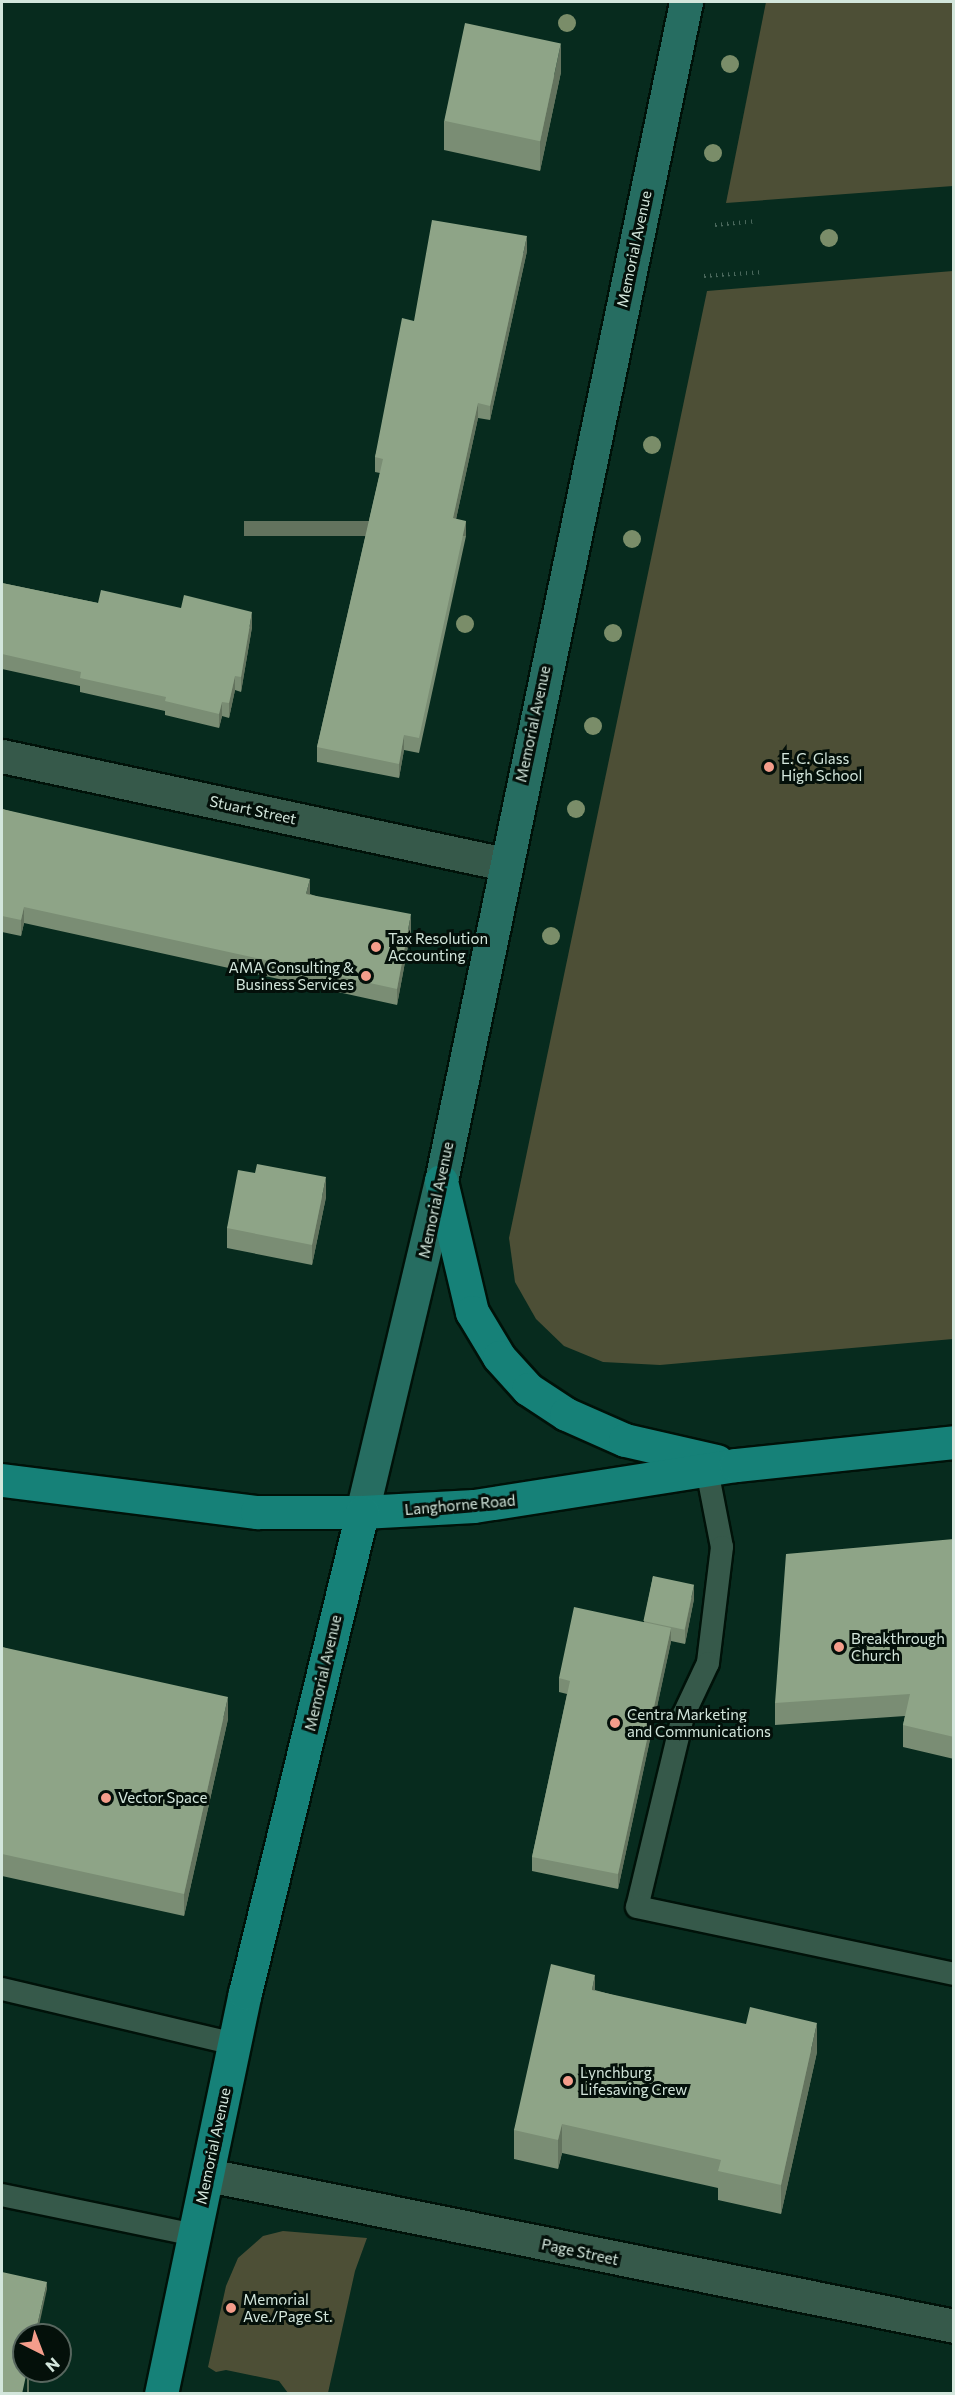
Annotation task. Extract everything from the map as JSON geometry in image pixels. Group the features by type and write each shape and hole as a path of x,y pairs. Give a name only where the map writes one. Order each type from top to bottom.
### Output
{"main road":[{"name":"Memorial Avenue","path":"162,2394 234,2044 441,1181 505,864 686,2"},
{"path":"441,1181 472,1312 499,1357 528,1389 566,1414 625,1440 721,1468"},
{"name":"Langhorne Road","path":"2,1480 256,1512 362,1512 474,1506 721,1468 954,1442"}],"street":[{"name":"Stuart Street","path":"2,756 505,864"},
{"name":"Page Street","path":"208,2175 954,2326"}],"lane":[{"path":"721,1468 722,1547 708,1663 683,1716 637,1906 954,1974"},
{"path":"2,1989 234,2044"},
{"path":"2,2195 195,2235"}],"path":[{"path":"715,225 757,221"},
{"path":"704,276 763,272"}],"green space":[{"path":"766,2 953,2 953,186 726,203"},
{"name":"E. C. Glass High School","path":"953,271 953,1339 660,1365 603,1362 564,1346 536,1319 515,1282 509,1238 707,291"},
{"path":"283,2231 367,2238 355,2271 328,2393 288,2393 279,2381 226,2370 216,2372 208,2367 226,2286 238,2258 263,2236"}],"building":[{"path":"465,23 561,43 540,141 444,121"},
{"path":"432,220 527,236 490,406 478,403 453,518 466,521 419,738 404,735 399,764 317,747 383,459 375,457 402,318 414,321"},
{"path":"2,583 98,603 101,590 181,608 184,595 252,612 241,677 235,676 229,703 222,702 219,714 165,701 166,697 80,678 81,672 2,654"},
{"path":"2,809 310,879 306,894 411,914 397,989 24,907 21,920 2,916"},
{"path":"257,1164 326,1177 312,1245 227,1228 238,1170 255,1173"},
{"path":"954,1539 954,1737 903,1725 910,1694 775,1703 786,1554"},
{"path":"653,1576 694,1585 685,1630 643,1621"},
{"path":"574,1607 671,1628 618,1874 532,1857 570,1681 559,1678"},
{"name":"Vector Space","path":"2,1647 228,1697 184,1894 2,1854"},
{"path":"551,1964 595,1975 592,1990 746,2024 750,2007 817,2023 781,2185 718,2171 721,2160 562,2124 558,2140 514,2130"},
{"path":"2,2272 47,2282 38,2323 12,2323 12,2383 24,2383 22,2394 2,2394"}],"place":[{"name":"E. C. Glass High School","path":"769,767"},
{"name":"Tax Resolution Accounting","path":"376,947"},
{"name":"AMA Consulting & Business Services","path":"366,976"},
{"name":"Breakthrough Church","path":"839,1647"},
{"name":"Centra Marketing and Communications","path":"615,1723"},
{"name":"Vector Space","path":"106,1798"},
{"name":"Lynchburg Lifesaving Crew","path":"568,2081"},
{"name":"Memorial Ave./Page St.","path":"231,2308"}]}
